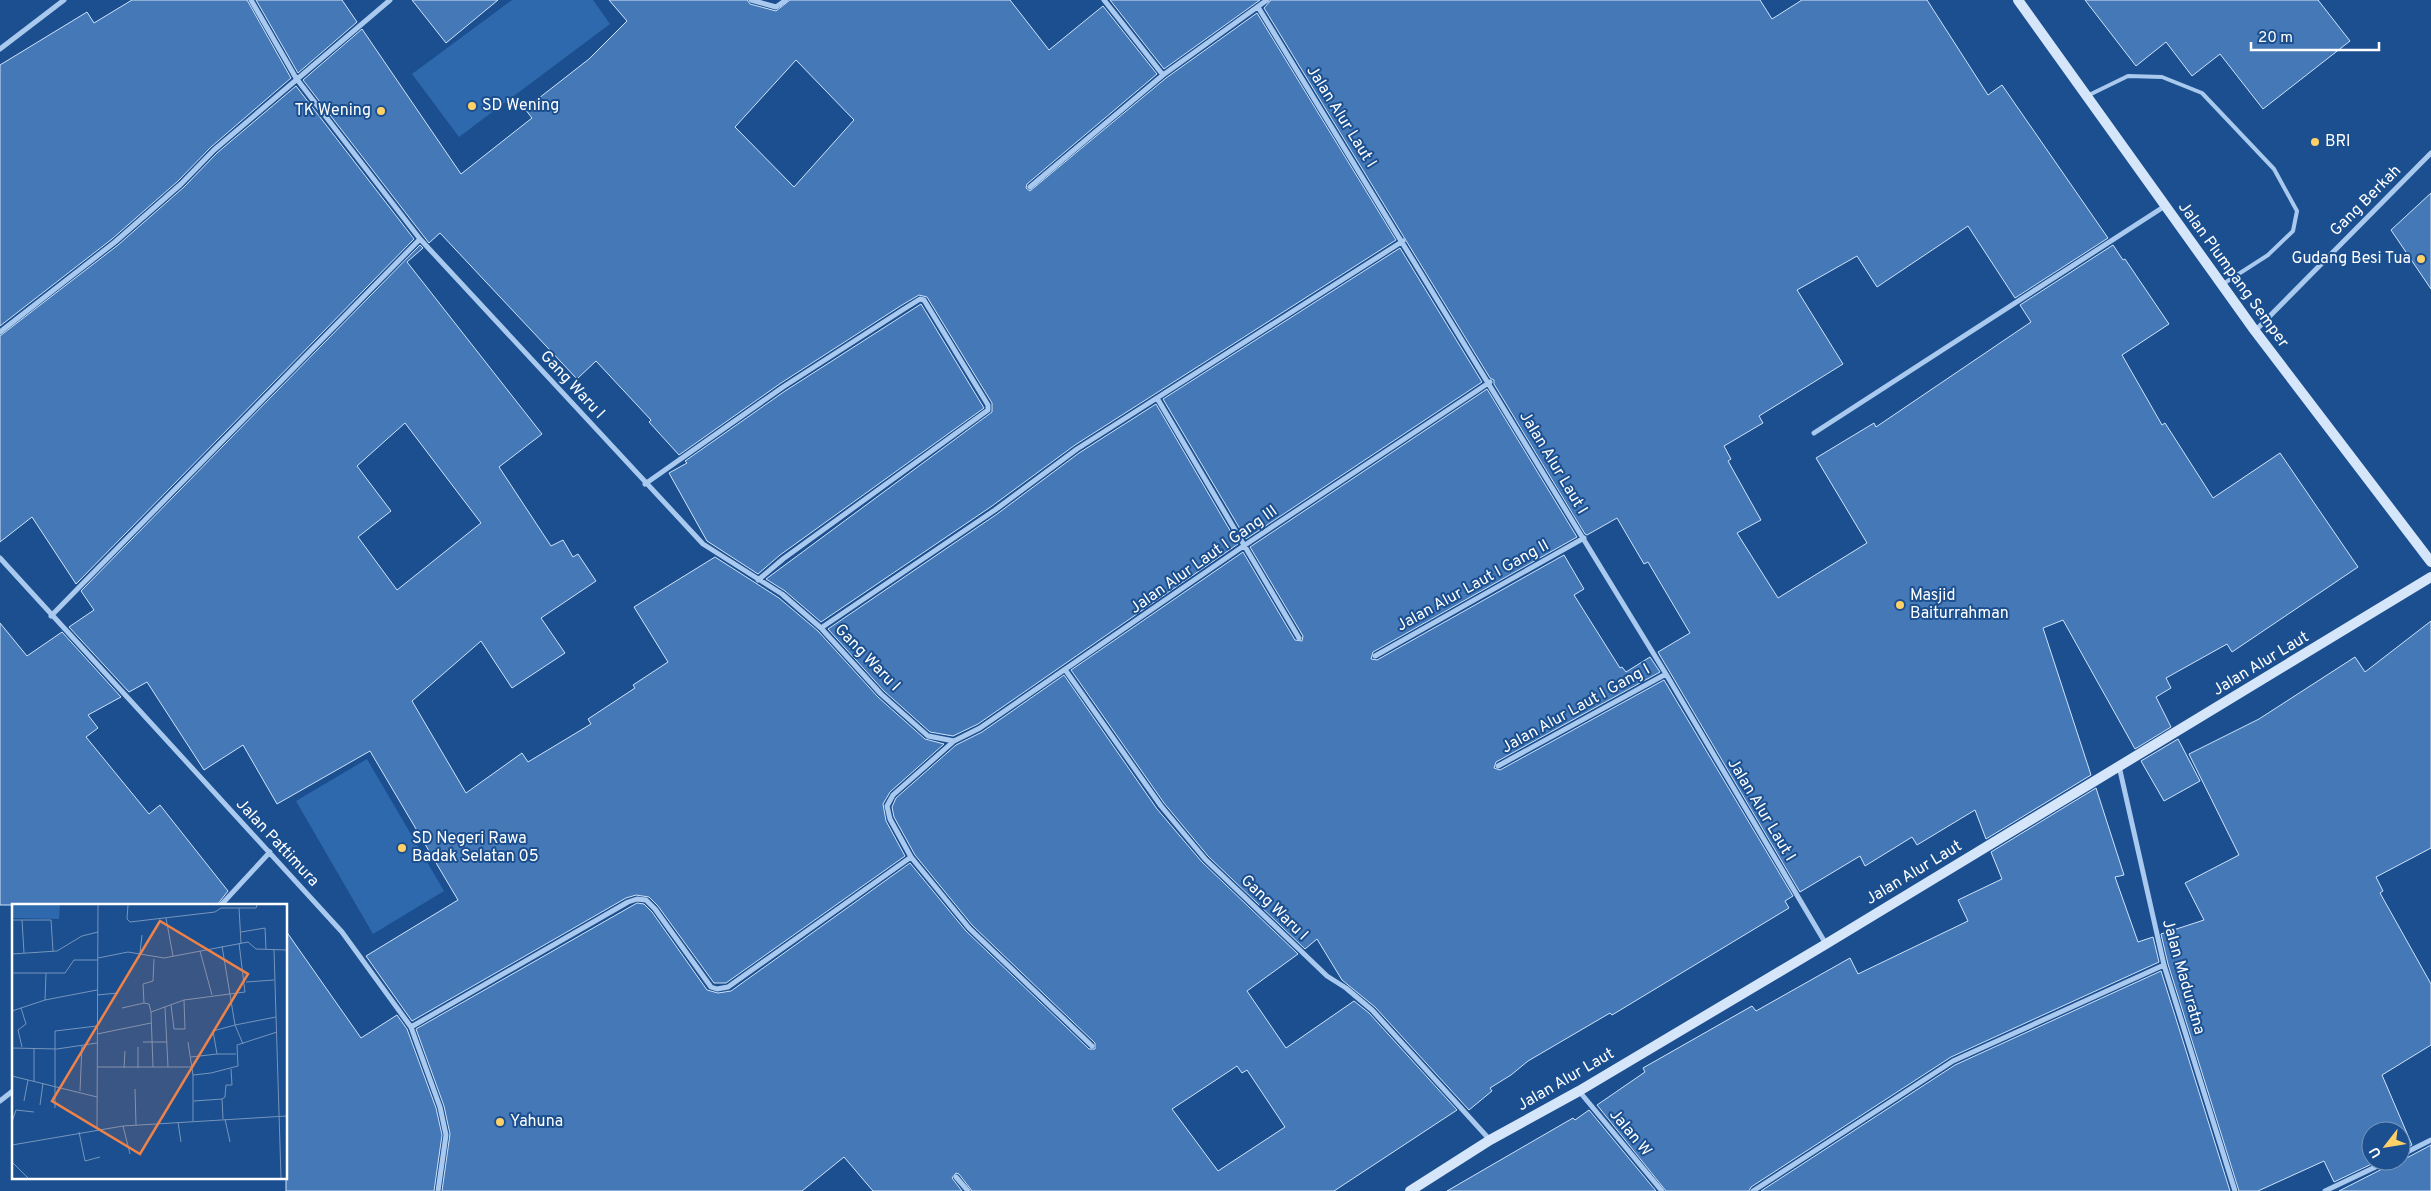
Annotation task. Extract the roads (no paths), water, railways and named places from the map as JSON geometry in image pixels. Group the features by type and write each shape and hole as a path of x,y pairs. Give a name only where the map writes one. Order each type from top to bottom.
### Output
{"street":[{"path":"0,49 64,0"},
{"name":"Gang Waru I","path":"251,0 296,78 420,239 645,484 703,544 782,594 821,628 882,694 928,736 954,741"},
{"path":"0,332 115,242 181,184 214,150 296,78 390,0"},
{"path":"751,0 776,7 786,0"},
{"path":"1104,0 1163,75"},
{"path":"1030,187 1163,75 1267,0"},
{"name":"Jalan Plumpang Semper","path":"2018,0 2221,285 2431,562"},
{"name":"Jalan Alur Laut I","path":"1258,7 1490,382 1826,944"},
{"name":"Gang Berkah","path":"2255,331 2431,153"},
{"path":"1814,433 2165,206"},
{"path":"51,616 420,239"},
{"path":"821,628 995,510 1077,449 1403,241"},
{"path":"645,484 783,387 904,308 920,299 924,300 988,405 988,410 758,580"},
{"name":"Jalan Alur Laut I Gang III","path":"911,857 890,820 887,806 893,795 954,741 980,728 1245,545 1490,382"},
{"path":"1157,398 1299,638"},
{"name":"Jalan Alur Laut I Gang II","path":"1375,656 1584,538"},
{"name":"Jalan Pattimura","path":"0,558 51,616 342,932 411,1028 440,1107 446,1135 438,1191"},
{"name":"Jalan Alur Laut","path":"1410,1191 1490,1140 1579,1091 1826,944 2431,577"},
{"name":"Gang Waru I","path":"1066,670 1161,806 1205,859 1326,976 1346,988 1372,1010 1490,1140"},
{"name":"Jalan Alur Laut I Gang I","path":"1498,766 1666,674"},
{"name":"Jalan Maduratna","path":"2119,766 2164,965 2235,1191"},
{"path":"222,904 270,852"},
{"path":"411,1028 597,919 637,899 646,900 655,909 711,988 717,989 728,986 911,857 969,928 1092,1046"},
{"path":"1753,1191 1953,1061 2164,965"},
{"name":"Jalan W","path":"1579,1091 1662,1191"},
{"path":"0,1101 12,1092"},
{"path":"2411,1150 2431,1140"},
{"path":"2325,1191 2367,1171"},
{"path":"956,1177 968,1191"}],"lane":[{"path":"2087,96 2128,76 2162,77 2202,93 2274,169 2297,211 2293,231 2268,255 2221,285"}],"place":[{"name":"SD Wening","path":"472,106"},
{"name":"TK Wening","path":"381,111"},
{"name":"BRI","path":"2315,142"},
{"name":"Gudang Besi Tua","path":"2421,259"},
{"name":"Masjid Baiturrahman","path":"1900,605"},
{"name":"SD Negeri Rawa Badak Selatan 05","path":"402,848"},
{"name":"Yahuna","path":"500,1122"}]}
